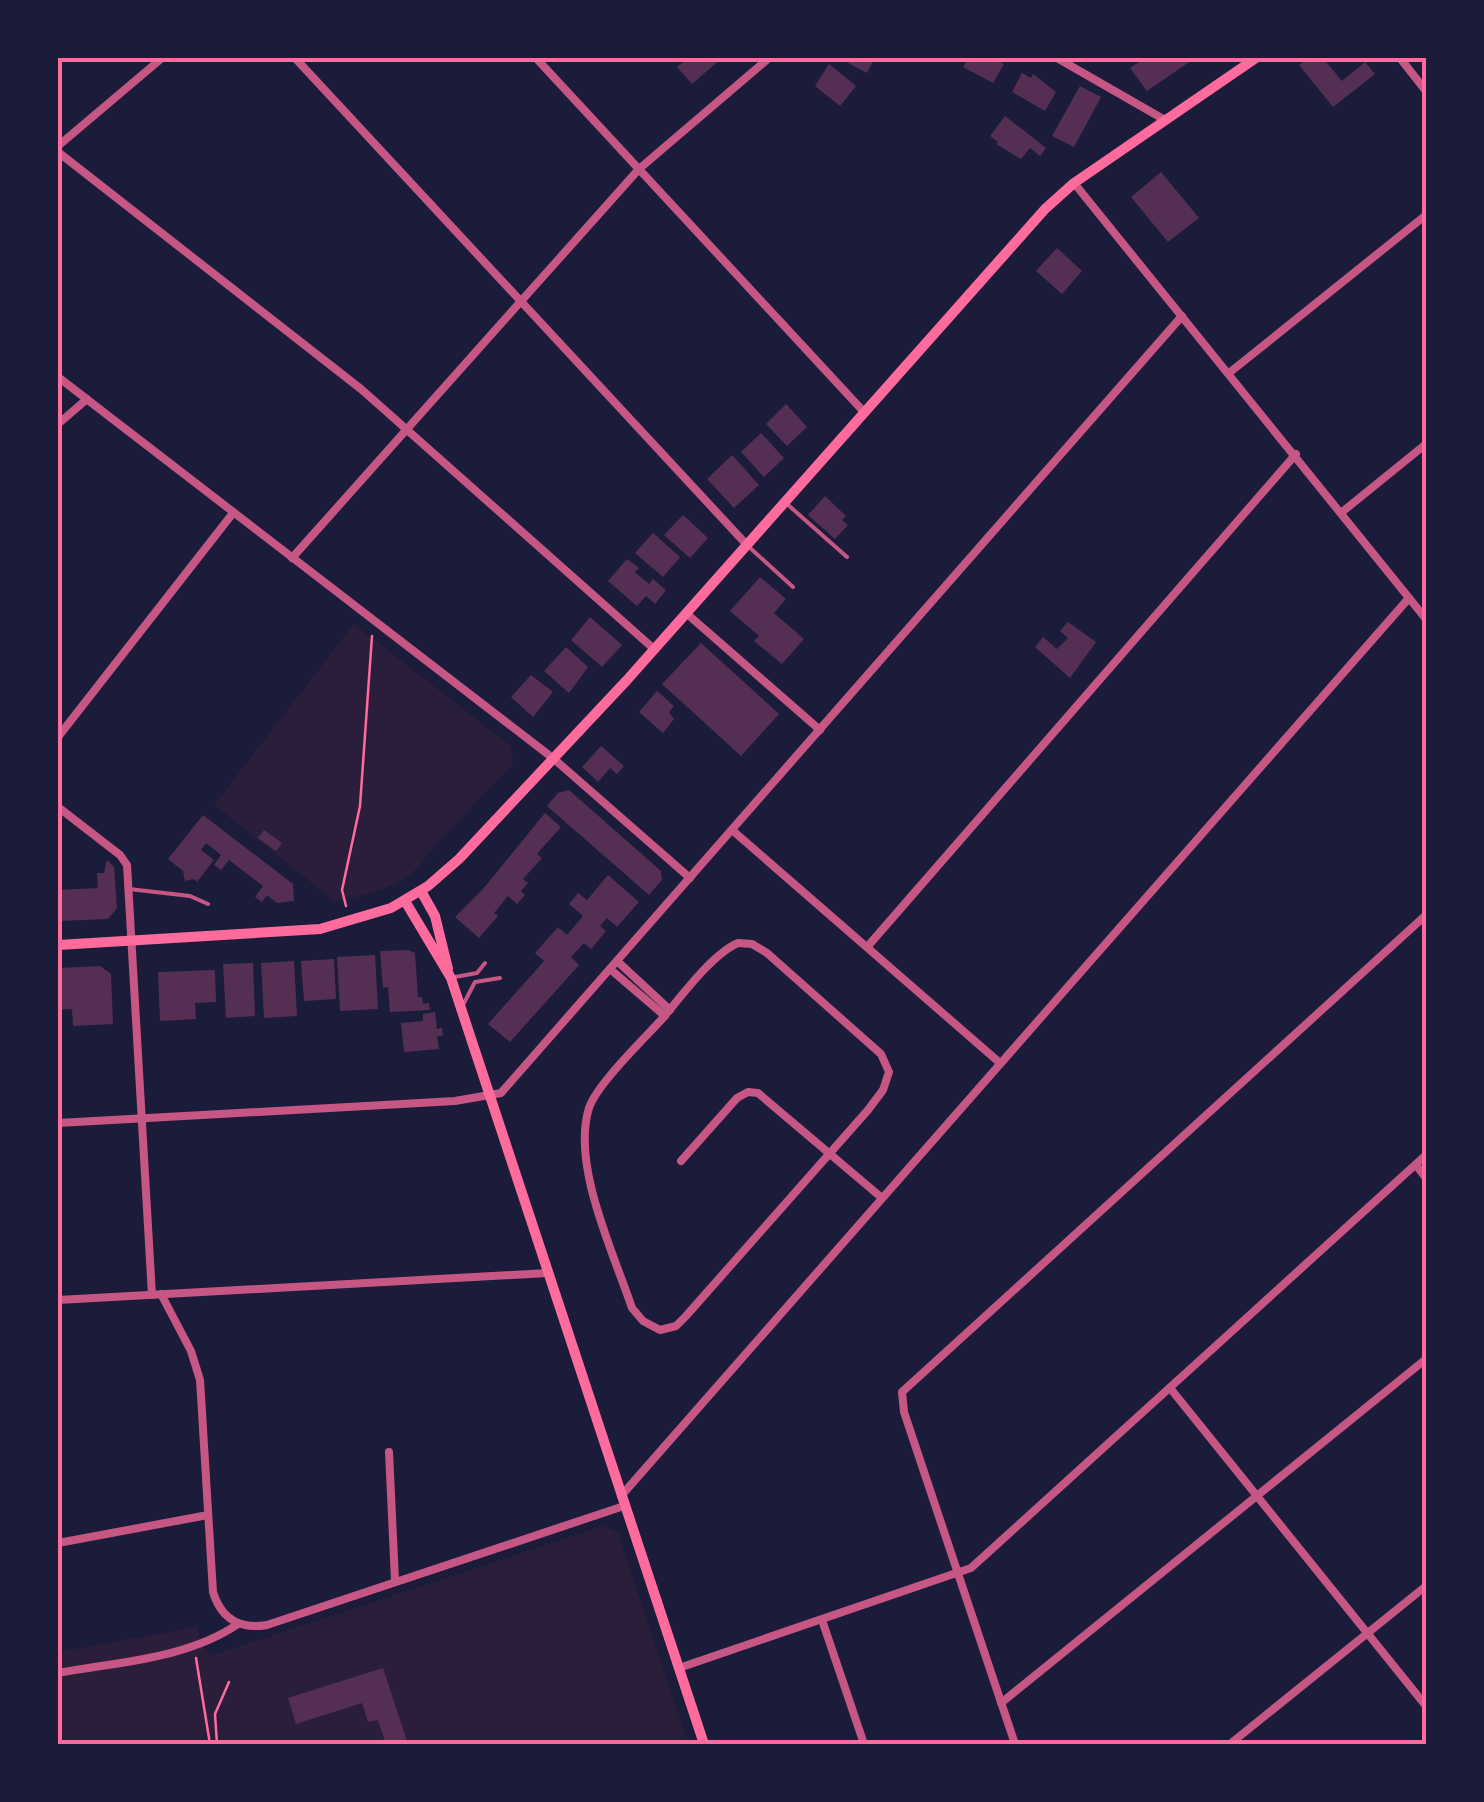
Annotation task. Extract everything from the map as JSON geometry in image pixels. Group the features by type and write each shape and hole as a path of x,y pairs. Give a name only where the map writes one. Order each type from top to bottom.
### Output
{"main road":[{"path":"58,945 320,929 360,919 421,891 459,858 554,759 1018,237 1074,183 1256,58"},
{"path":"421,891 436,916 463,1018 704,1744"},
{"path":"406,901 450,977"}],"street":[{"path":"162,58 58,149 362,389 654,649"},
{"path":"295,58 747,545"},
{"path":"536,58 864,412"},
{"path":"292,558 639,169 769,58"},
{"path":"1060,58 1166,120"},
{"path":"1400,58 1426,91"},
{"path":"1074,183 1426,619"},
{"path":"1230,373 1426,215"},
{"path":"58,1123 455,1102 501,1093 1182,316"},
{"path":"58,377 554,759 690,878"},
{"path":"58,424 86,399"},
{"path":"1342,512 1426,444"},
{"path":"868,946 1296,454"},
{"path":"58,737 233,513"},
{"path":"58,807 125,860 141,1118 157,1294 191,1351 200,1380 214,1598 226,1617 238,1624 267,1626 622,1501 882,1198 1409,598"},
{"path":"686,614 820,730"},
{"path":"732,830 1000,1063"},
{"path":"1015,1744 904,1412 902,1392 1426,915"},
{"path":"744,942 767,953 881,1054 889,1067 883,1090 830,1153 676,1326 660,1330 642,1321 632,1308 594,1197 586,1135 593,1100 668,1013 724,951 744,942"},
{"path":"614,965 668,1013"},
{"path":"682,1161 737,1098 754,1092 768,1099 882,1198"},
{"path":"679,1668 958,1574 980,1560 1426,1155"},
{"path":"1416,1165 1426,1178"},
{"path":"58,1300 548,1273"},
{"path":"1001,1703 1426,1358"},
{"path":"1170,1388 1426,1706"},
{"path":"389,1452 395,1580"},
{"path":"58,1543 208,1516"},
{"path":"1230,1744 1426,1586"},
{"path":"822,1620 864,1744"},
{"path":"58,1673 202,1644 238,1624"}],"lane":[{"path":"784,502 847,557"},
{"path":"747,545 793,587"},
{"path":"129,889 190,896 208,904"},
{"path":"450,977 474,974 485,963"},
{"path":"463,1018 466,996 475,982 500,978"}],"path":[{"path":"346,906 342,890 360,806 372,634"},
{"path":"202,1644 194,1662 210,1744"},
{"path":"217,1744 215,1714 229,1682"}],"shaded area":[{"path":"354,624 511,746 513,764 412,873 388,887 334,901 214,805"},
{"path":"602,1526 618,1533 689,1744 58,1744 58,1652 197,1627 211,1656"}],"building":[{"path":"688,58 722,58 692,84 677,67"},
{"path":"839,58 875,58 867,73"},
{"path":"968,58 992,58 1004,64 993,83 963,67"},
{"path":"1145,58 1195,58 1147,91 1130,68"},
{"path":"1308,58 1323,58 1342,81 1365,62 1375,74 1333,107 1299,65"},
{"path":"829,64 856,86 840,106 815,86"},
{"path":"1022,73 1031,78 1033,74 1056,92 1045,111 1012,92"},
{"path":"1080,86 1101,97 1074,147 1052,136"},
{"path":"1005,116 1046,148 1040,156 1030,148 1021,159 996,144 990,136"},
{"path":"1161,172 1199,218 1168,242 1131,197"},
{"path":"1057,248 1082,271 1062,294 1036,271"},
{"path":"786,404 807,427 787,446 766,424"},
{"path":"761,433 784,458 764,477 741,452"},
{"path":"732,455 759,485 734,508 707,479"},
{"path":"825,496 846,516 842,520 848,525 835,539 808,515"},
{"path":"683,515 708,538 690,558 664,535"},
{"path":"653,533 680,557 663,577 635,553"},
{"path":"627,559 639,568 635,572 649,584 653,579 666,590 655,604 646,596 637,606 608,581"},
{"path":"760,577 786,599 774,613 804,639 782,664 754,641 759,636 730,611"},
{"path":"590,617 622,645 602,667 571,640"},
{"path":"1068,622 1096,642 1070,678 1035,647 1043,637 1057,649 1068,638 1060,631"},
{"path":"701,643 779,714 741,756 662,684"},
{"path":"566,647 588,667 569,693 544,671"},
{"path":"531,675 553,692 533,717 511,697"},
{"path":"657,691 674,706 669,712 674,719 663,733 639,712"},
{"path":"601,746 624,766 617,774 610,768 598,782 582,767"},
{"path":"569,790 661,871 662,880 649,895 547,806 558,793"},
{"path":"545,813 561,827 537,854 542,858 523,879 528,883 521,891 525,895 517,904 508,896 494,913 498,916 479,938 455,917"},
{"path":"203,815 293,884 294,901 277,903 267,895 262,902 255,897 263,886 229,860 221,870 214,865 221,855 206,843 201,850 214,860 197,882 185,881 183,871 168,859"},
{"path":"264,830 282,843 276,851 258,838"},
{"path":"107,860 114,867 117,908 108,919 58,921 58,890 98,888 97,873 104,873"},
{"path":"608,875 639,902 617,927 607,918 600,926 606,931 591,949 584,943 571,957 579,965 510,1042 488,1024 544,961 535,953 558,927 567,935 583,916 569,904 578,893 587,900"},
{"path":"380,951 415,953 418,997 422,997 423,1004 429,1003 430,1010 390,1012 388,987 383,988"},
{"path":"375,955 378,1009 340,1011 337,957"},
{"path":"334,959 336,999 304,1001 301,961"},
{"path":"294,961 297,1016 264,1018 261,963"},
{"path":"253,963 255,1016 226,1018 223,964"},
{"path":"100,966 111,974 113,1024 73,1026 72,1009 58,1010 58,968"},
{"path":"215,970 216,1002 195,1003 196,1019 160,1021 158,972"},
{"path":"435,1012 437,1029 442,1028 443,1036 437,1036 439,1049 404,1052 401,1023 423,1021 423,1014"},
{"path":"383,1668 408,1744 386,1744 378,1720 368,1722 362,1703 296,1724 288,1698"}]}
